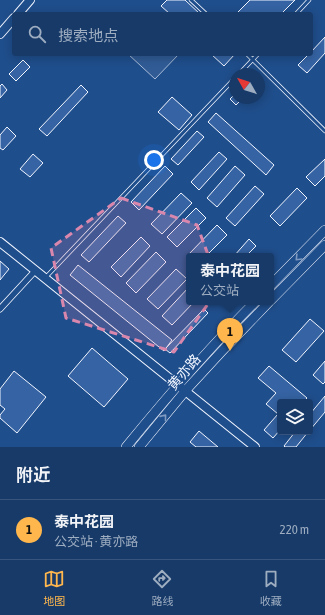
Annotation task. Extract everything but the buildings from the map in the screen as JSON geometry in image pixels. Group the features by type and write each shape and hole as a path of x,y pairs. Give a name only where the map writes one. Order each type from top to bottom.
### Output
{"main road":[{"path":"274,282 325,230"},
{"name":"黄亦路","path":"274,297 325,245"},
{"name":"黄亦路","path":"126,447 178,384 252,305"},
{"name":"黄亦路","path":"139,447 186,390 266,305"}],"street":[{"path":"20,12 30,0"},
{"path":"0,34 12,20"},
{"path":"0,242 44,279 186,390 254,447"},
{"path":"0,309 35,271"}],"lane":[{"path":"191,0 204,12"},
{"path":"298,12 309,0"},
{"path":"248,56 325,131"},
{"path":"245,68 256,56"},
{"path":"44,279 229,84"}],"highlighted area":[{"path":"121,198 197,225 220,287 174,352 66,318 51,248"}],"shaded area":[{"path":"130,56 177,56 155,79"}],"place":[{"name":"泰中花园","path":"230,351"}]}
